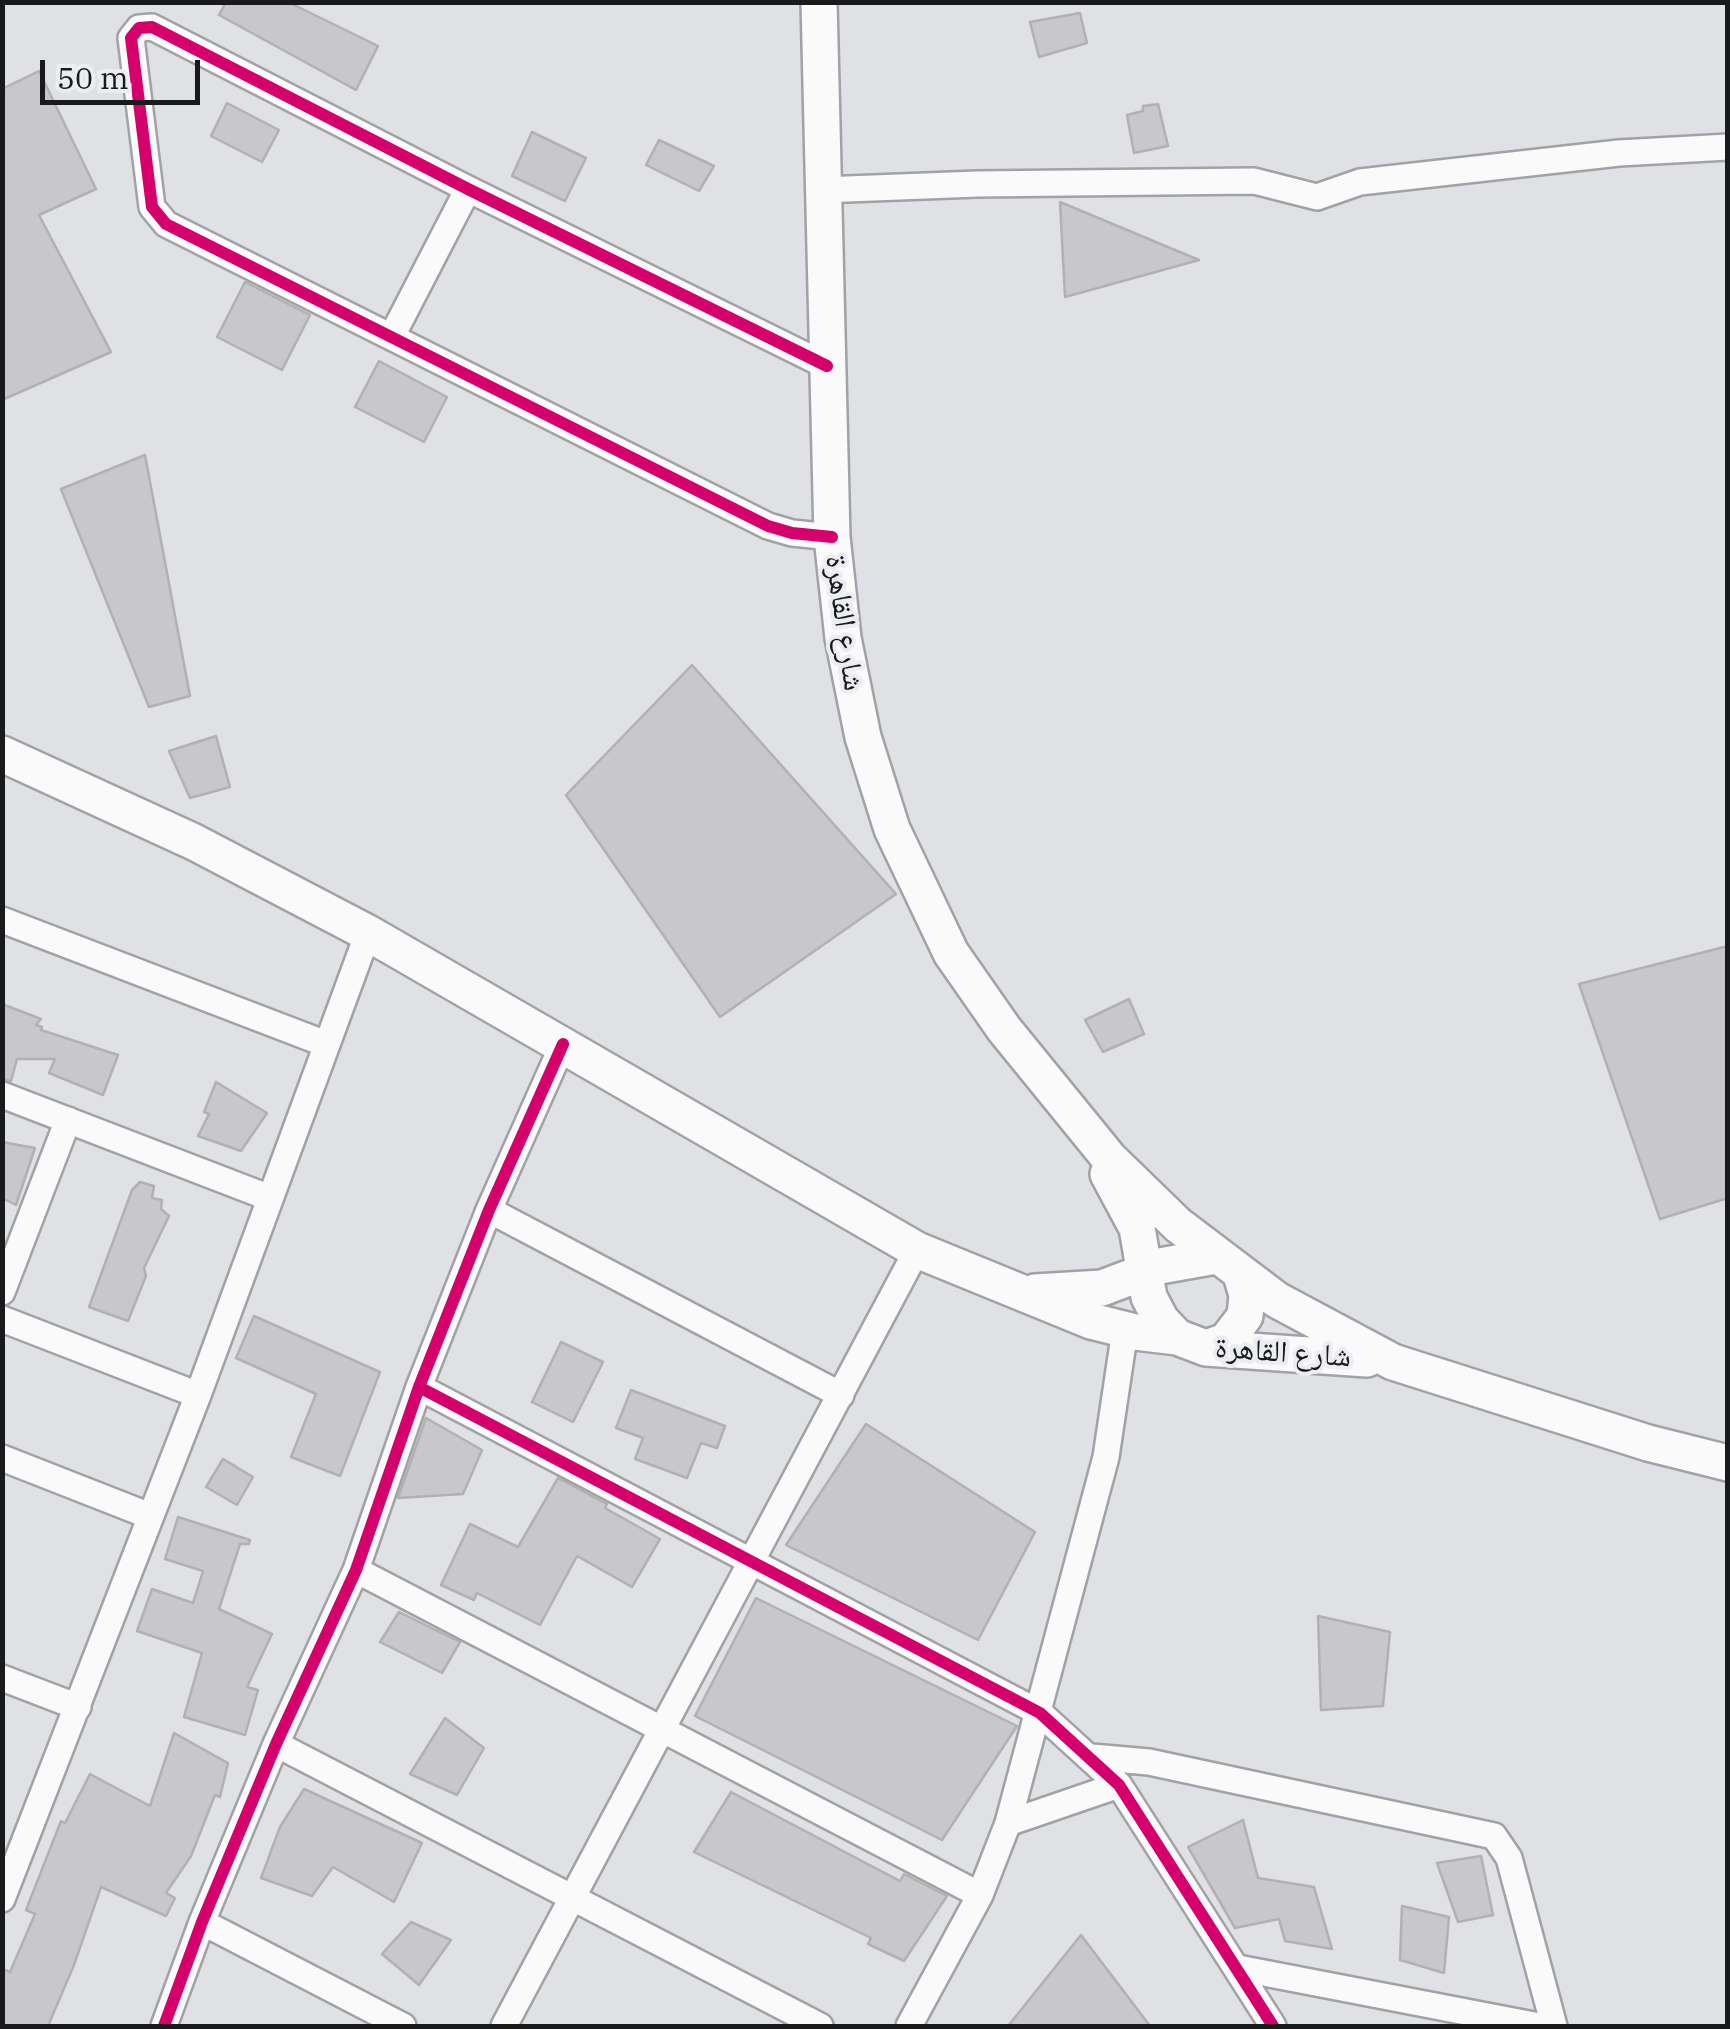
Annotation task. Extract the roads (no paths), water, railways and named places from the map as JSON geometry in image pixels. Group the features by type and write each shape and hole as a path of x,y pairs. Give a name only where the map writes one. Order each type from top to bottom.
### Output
{"main road":[{"name":"شارع القاهرة","path":"820,2 821,190 832,537 852,693 892,830 932,919 966,978 1077,1122 1142,1193 1228,1266 1314,1322 1392,1362 1648,1443 1728,1463"},
{"path":"2,754 194,842 368,934 918,1250 1091,1321 1192,1342 1226,1340 1245,1316 1248,1295 1228,1266 1173,1262 1080,1292 1014,1289"},
{"name":"شارع القاهرة","path":"1077,1122 1131,1216 1154,1308 1192,1342 1392,1362"}],"street":[{"path":"827,366 152,27 139,28 130,38 150,196 157,216 768,526 832,537"},
{"path":"821,190 1254,181 1317,197 1360,182 1619,153 1728,147"},
{"path":"392,336 468,189"},
{"path":"2,920 326,1044"},
{"path":"2,1899 198,1395 368,934"},
{"path":"164,2026 202,1922 276,1744 356,1570 419,1387 489,1210 562,1044"},
{"path":"2,1096 270,1198"},
{"path":"2,1292 68,1120"},
{"path":"489,1210 842,1394"},
{"path":"504,2026 918,1250"},
{"path":"2,1318 198,1395"},
{"path":"909,2026 980,1895 1008,1823 1106,1457 1124,1330"},
{"path":"419,1387 1040,1712 1118,1785 1274,2026"},
{"path":"2,1458 150,1516"},
{"path":"356,1570 980,1895"},
{"path":"2,1678 78,1706"},
{"path":"276,1744 820,2026"},
{"path":"1092,1757 1150,1762 1494,1836 1509,1858 1554,2026"},
{"path":"1008,1823 1118,1785"},
{"path":"202,1922 403,2026"},
{"path":"1238,1968 1540,2026"}]}
